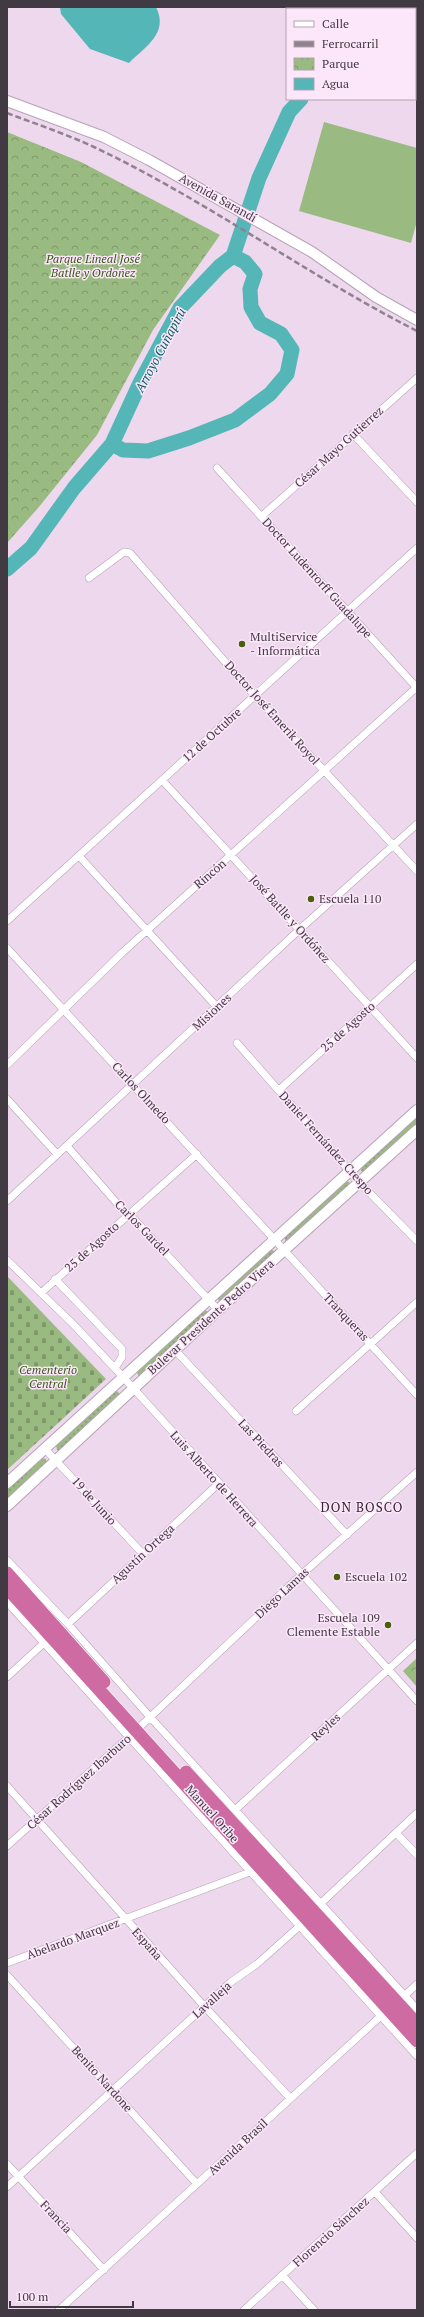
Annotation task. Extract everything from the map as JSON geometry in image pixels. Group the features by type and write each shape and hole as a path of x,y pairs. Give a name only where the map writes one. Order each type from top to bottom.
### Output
{"highway":[{"name":"Manuel Oribe","path":"7,1573 139,1727"},
{"name":"Manuel Oribe","path":"7,1588 139,1727 344,1950 392,2006 417,2041"},
{"name":"Manuel Oribe","path":"392,2006 417,2024"}],"street":[{"name":"Avenida Sarandí","path":"7,101 104,137 233,206 288,238 333,266 376,297 417,320"},
{"name":"César Mayo Gutierrez","path":"262,516 417,378"},
{"path":"353,434 417,502"},
{"name":"Doctor Ludenrorff Guadalupe","path":"217,468 417,688"},
{"name":"12 de Octubre","path":"7,922 417,548"},
{"name":"Doctor José Emerik Royol","path":"89,578 124,552 130,553 255,696 417,871"},
{"name":"Rincón","path":"7,1065 147,930 417,688"},
{"name":"José Batlle y Ordóñez","path":"162,780 417,1058"},
{"name":"Misiones","path":"7,1200 299,930 417,824"},
{"path":"79,856 217,1007"},
{"name":"Carlos Olmedo","path":"7,948 275,1239"},
{"name":"25 de Agosto","path":"279,1090 417,964"},
{"name":"Daniel Fernández Crespo","path":"237,1043 359,1182 417,1241"},
{"path":"7,1099 58,1154"},
{"name":"Bulevar Presidente Pedro Viera","path":"7,1483 417,1110"},
{"name":"Bulevar Presidente Pedro Viera","path":"7,1506 218,1310 417,1130"},
{"name":"Carlos Gardel","path":"66,1146 218,1310"},
{"name":"25 de Agosto","path":"41,1293 197,1154"},
{"name":"Tranqueras","path":"275,1239 417,1395"},
{"name":"Luis Alberto de Herrera","path":"7,1260 115,1368 218,1484 417,1701"},
{"path":"55,1279 122,1349 122,1357 115,1368"},
{"path":"296,1411 417,1302"},
{"name":"Las Piedras","path":"175,1350 347,1535"},
{"name":"19 de Junio","path":"46,1449 142,1554"},
{"name":"Diego Lamas","path":"139,1727 301,1575 417,1472"},
{"name":"Agustín Ortega","path":"68,1624 218,1484"},
{"name":"Manuel Oribe","path":"7,1560 68,1624 139,1727 234,1810 311,1914 392,2006 417,2010"},
{"path":"7,1602 44,1643 139,1727 250,1872 311,1914 392,2006 417,2056"},
{"path":"7,1677 44,1643"},
{"name":"Reyles","path":"234,1810 417,1643"},
{"name":"César Rodríguez Ibarburo","path":"7,1846 139,1727"},
{"name":"España","path":"7,1786 204,2006 290,2098"},
{"name":"Lavalleja","path":"7,2187 204,2006 231,1982 257,1964 417,1813"},
{"path":"396,1833 417,1855"},
{"name":"Abelardo Marquez","path":"7,1963 126,1920 250,1872"},
{"name":"Benito Nardone","path":"7,1975 196,2184"},
{"name":"Avenida Brasil","path":"59,2310 290,2098 417,1984"},
{"name":"Florencio Sánchez","path":"244,2310 417,2153"},
{"name":"Francia","path":"7,2164 104,2270"},
{"path":"374,2192 417,2238"},
{"path":"282,2275 314,2310"}],"green space":[{"path":"324,122 417,148 417,221 411,243 299,211"},
{"name":"Parque Lineal José Batlle y Ordoñez","path":"7,132 81,162 220,235 153,330 97,435 38,508 7,543"},
{"path":"417,1116 417,1126 364,1172 361,1171 362,1166"},
{"path":"344,1181 349,1182 350,1186 287,1243 285,1242 285,1236"},
{"path":"270,1249 276,1252 219,1302 218,1298"},
{"name":"Cementerio Central","path":"7,1276 106,1379 7,1470"},
{"path":"204,1310 209,1312 139,1378 137,1372"},
{"path":"116,1390 121,1395 60,1451 57,1450 56,1445"},
{"path":"42,1458 46,1459 47,1463 7,1499 7,1490"},
{"path":"417,1658 417,1687 403,1671"}],"water":[{"path":"60,7 156,7 160,24 158,32 154,38 129,63 90,49 61,14"}],"waterway":[{"name":"Arroyo Cuñapirú","path":"7,569 31,548 74,488 112,444 140,383 180,308 220,266 233,256 259,178 289,112 300,100"},
{"path":"112,444 123,450 148,451 189,438 235,420 270,394 287,374 292,350 281,334 260,323 251,307 250,289 255,274 245,262 233,256"}],"railway":[{"path":"7,113 62,133 136,168 176,190 336,286 417,331"}],"place":[{"name":"MultiService - Informática","path":"242,644"},
{"name":"Escuela 110","path":"311,899"},
{"name":"Escuela 102","path":"337,1577"},
{"name":"Escuela 109 Clemente Estable","path":"388,1625"}],"district":[{"name":"DON BOSCO","path":"362,1507"}]}
